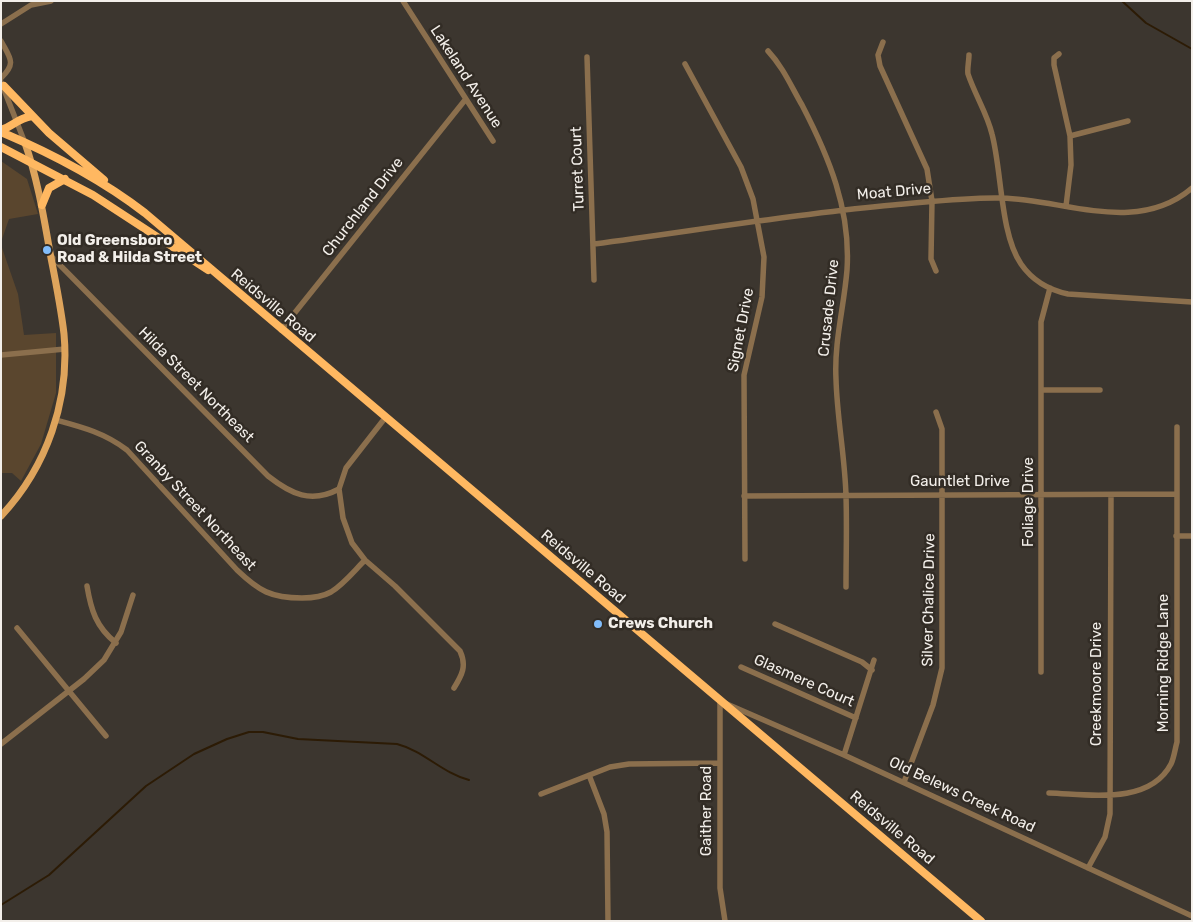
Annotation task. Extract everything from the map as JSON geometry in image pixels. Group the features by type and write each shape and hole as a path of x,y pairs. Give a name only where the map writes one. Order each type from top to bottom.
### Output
{"highway":[{"path":"2,82 32,116 116,192"},
{"path":"1,131 9,127 17,119 32,116"},
{"name":"Reidsville Road","path":"1,131 71,165 116,192 203,262 212,272"},
{"name":"Reidsville Road","path":"1,147 32,161 115,208 212,272 982,921"},
{"path":"42,205 49,188 65,179"}],"main road":[{"path":"1,516 16,499 34,470 56,420 62,392 64,348 51,256 42,205 26,143"}],"street":[{"path":"1,24 31,5 51,1"},
{"name":"Lakeland Avenue","path":"403,1 493,141"},
{"path":"1,41 12,61 10,70 2,82 26,143"},
{"path":"883,42 878,55 880,66 927,169 932,201 931,260 936,271"},
{"name":"Crusade Drive","path":"768,50 780,64 814,128 834,172 844,209 848,244 847,270 836,353 836,378 846,495 846,587"},
{"path":"1059,54 1054,58 1054,65 1070,136 1071,165 1066,206"},
{"path":"969,56 968,73 980,98 992,134 1009,236 1016,254 1027,271 1050,288 1075,296 1192,302"},
{"name":"Turret Court","path":"587,57 594,280"},
{"name":"Signet Drive","path":"685,64 741,167 753,199 764,257 762,297 744,375 745,559"},
{"name":"Churchland Drive","path":"281,330 465,100"},
{"path":"1070,136 1128,121"},
{"name":"Moat Drive","path":"594,244 844,209 932,201 1004,198 1118,213 1143,212 1164,206 1192,188"},
{"name":"Hilda Street Northeast","path":"51,256 268,476 287,491 301,496 329,494 339,489"},
{"name":"Foliage Drive","path":"1041,672 1041,333 1042,310 1050,288"},
{"path":"1,354 64,348"},
{"path":"1042,390 1100,390"},
{"name":"Silver Chalice Drive","path":"904,782 933,705 942,668 942,429 936,412"},
{"path":"385,418 346,468 339,489 343,518 352,543 364,560 395,586 460,651 465,661 463,673 454,688"},
{"name":"Granby Street Northeast","path":"56,420 112,438 127,450 237,570 266,593 282,598 316,598 338,587 364,560"},
{"name":"Morning Ridge Lane","path":"1049,793 1132,793 1151,786 1163,776 1171,764 1177,742 1176,494 1178,427"},
{"name":"Gauntlet Drive","path":"744,496 1176,494"},
{"name":"Creekmoore Drive","path":"1088,868 1105,837 1110,814 1111,495"},
{"path":"1176,536 1192,536"},
{"path":"87,586 95,619 116,643"},
{"path":"1,744 104,660 116,643 133,595"},
{"path":"775,624 862,662 872,670"},
{"path":"17,628 106,736"},
{"path":"844,755 874,660"},
{"name":"Glasmere Court","path":"741,667 856,718"},
{"name":"Old Belews Creek Road","path":"720,701 904,782 1192,916"},
{"name":"Gaither Road","path":"720,701 720,888 725,921"},
{"path":"541,794 610,767 630,764 719,763"},
{"path":"589,775 604,814 607,832 608,921"}],"shaded area":[{"path":"1,161 27,179 38,214 9,219 1,242"},
{"path":"1,245 18,294 24,335 56,333 56,393 41,444 21,481 12,473 1,473"}],"waterway":[{"path":"1122,1 1146,23 1192,49"},
{"path":"1,905 49,875 146,786 194,754 227,739 249,732 263,732 298,739 397,744 407,747 459,777 469,780"}],"place":[{"name":"Old Greensboro Road & Hilda Street","path":"47,250"},
{"name":"Crews Church","path":"598,624"}]}
